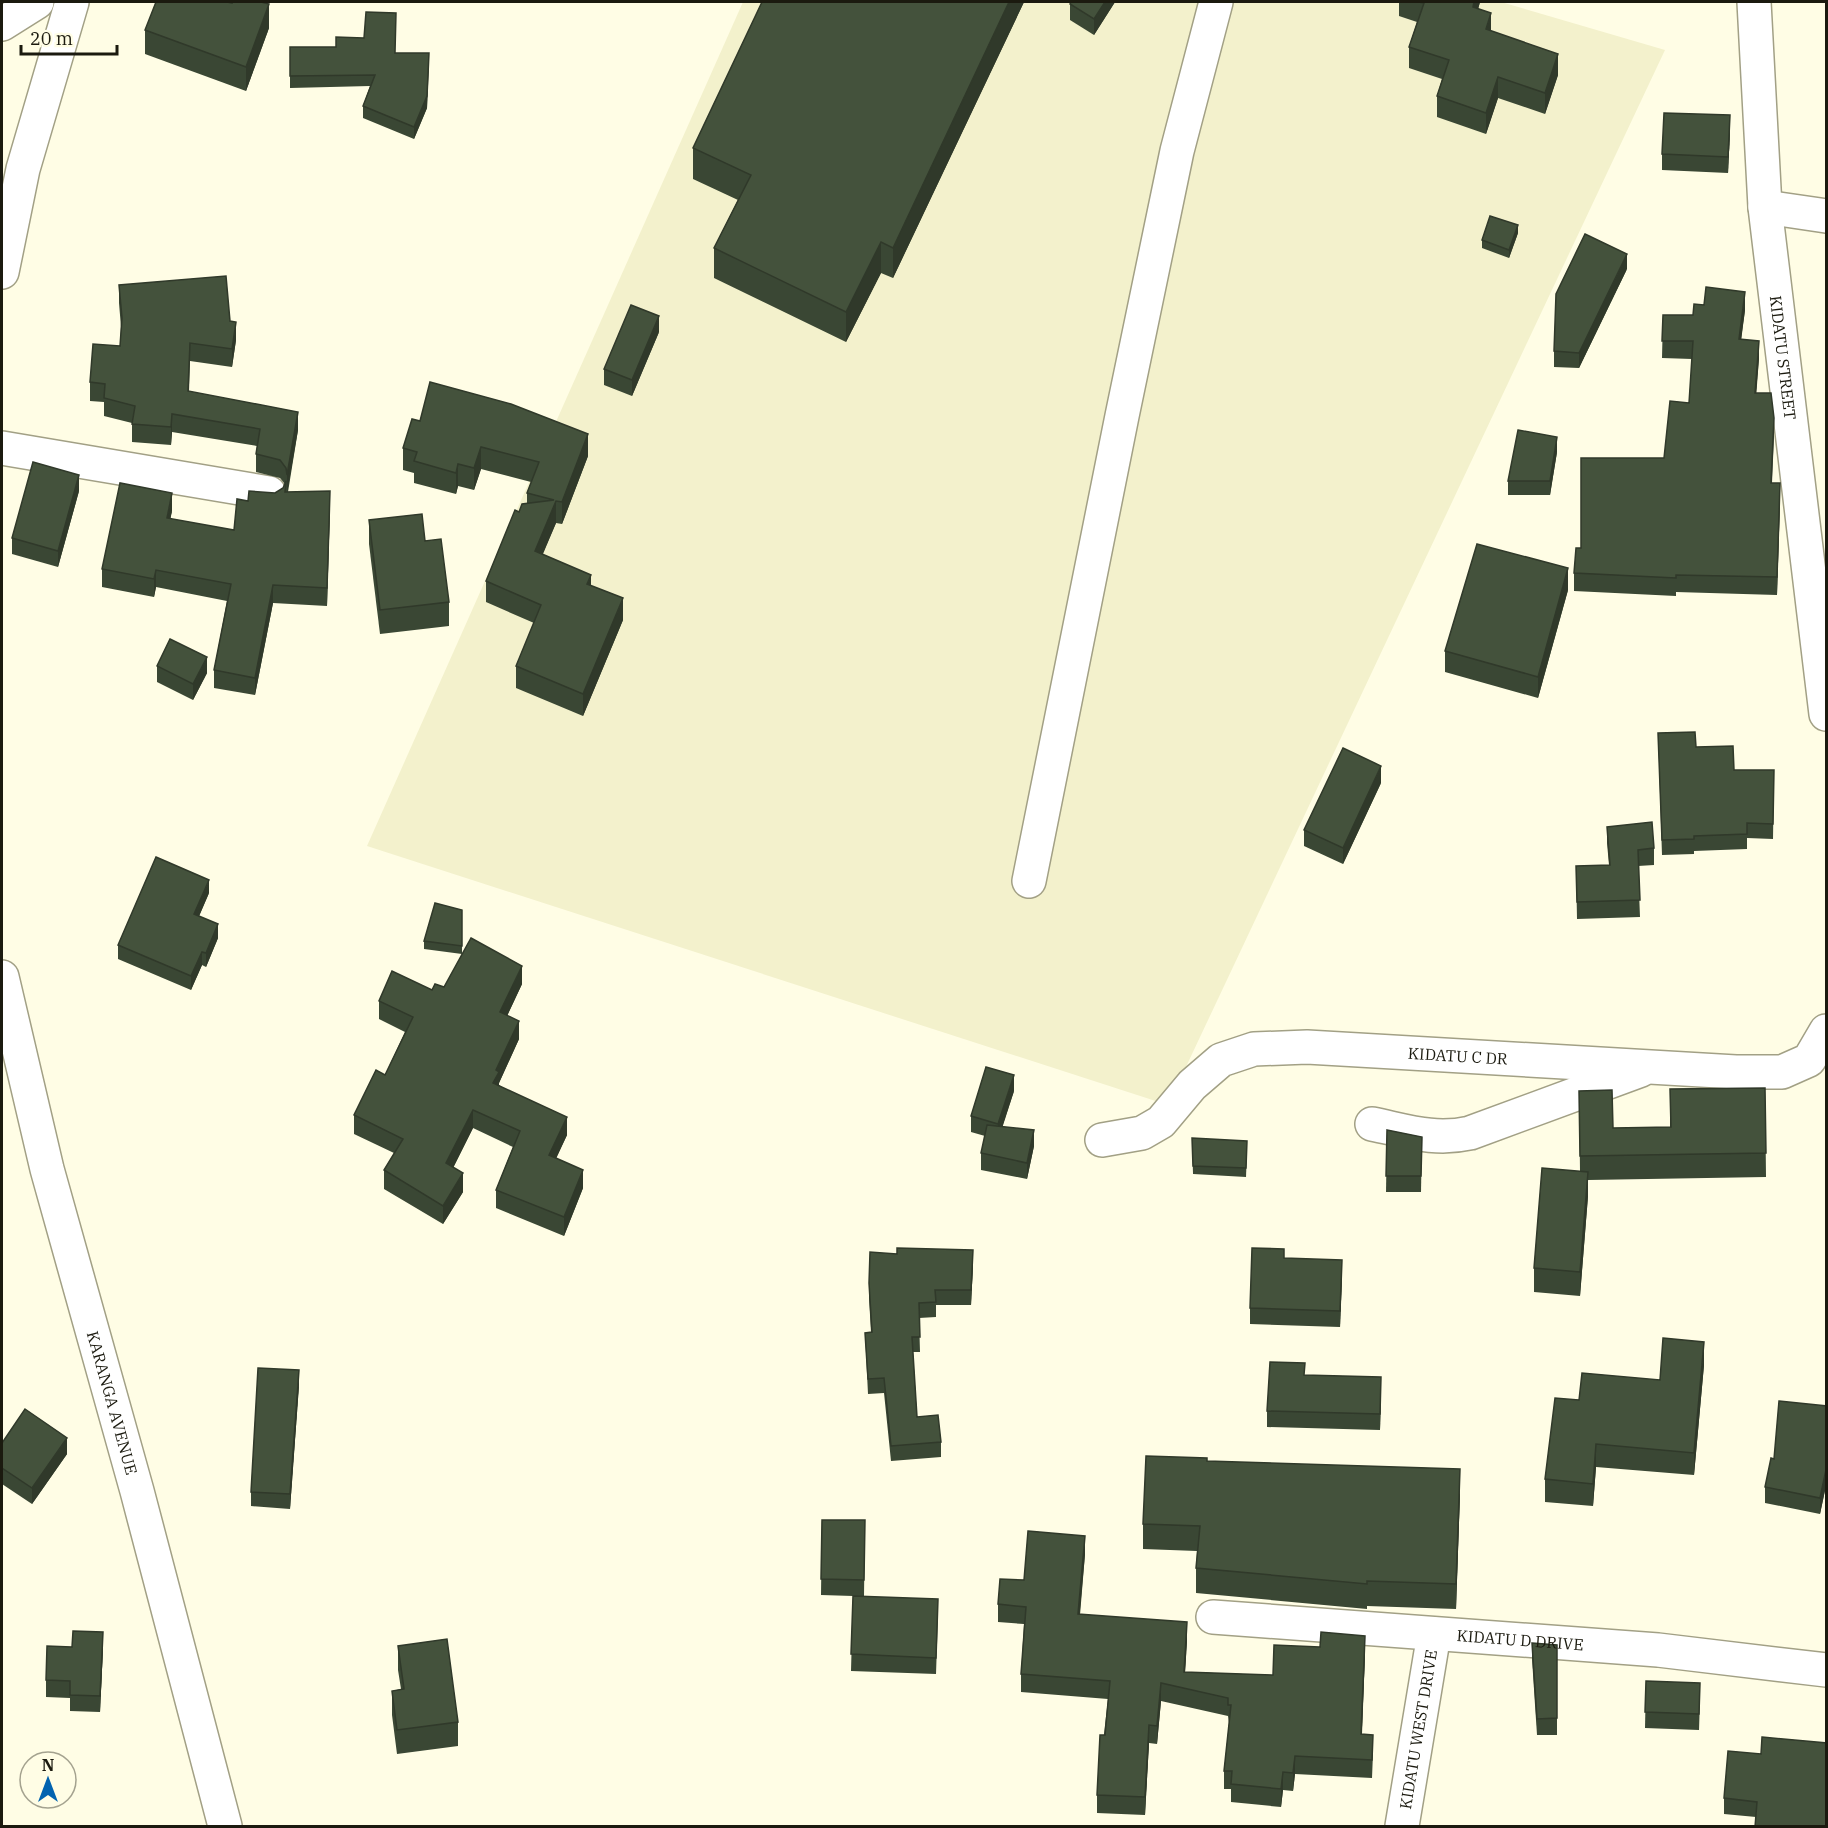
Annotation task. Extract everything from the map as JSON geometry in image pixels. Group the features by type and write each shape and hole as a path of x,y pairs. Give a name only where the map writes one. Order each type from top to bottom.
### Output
{"street":[{"path":"2,24 37,2"},
{"path":"2,272 23,169 72,2"},
{"path":"1029,881 1177,151 1216,2"},
{"name":"KIDATU STREET","path":"1754,2 1765,207 1827,714"},
{"path":"1765,207 1827,216"},
{"path":"2,448 269,493"},
{"name":"KARANGA AVENUE","path":"2,977 47,1169 137,1491 225,1827"},
{"name":"KIDATU C DR","path":"1102,1140 1142,1133 1161,1122 1192,1085 1221,1059 1254,1049 1307,1047 1736,1072 1782,1072 1809,1060 1827,1031"},
{"path":"1372,1124 1437,1137 1452,1137 1501,1122 1651,1066"},
{"name":"KIDATU D DRIVE","path":"1213,1617 1658,1650 1827,1670"},
{"name":"KIDATU WEST DRIVE","path":"1402,1827 1434,1634"}],"shaded area":[{"path":"743,2 1501,2 1665,50 1168,1105 367,846"}],"building":[{"path":"156,2 261,2 269,4 246,67 145,30"},
{"path":"762,2 1009,2 893,248 881,242 846,312 714,248 751,175 693,148"},
{"path":"1071,2 1105,2 1094,19 1070,4"},
{"path":"1418,2 1474,2 1473,7 1491,13 1486,29 1558,54 1545,93 1498,77 1486,113 1437,96 1449,60 1409,47 1424,3"},
{"path":"366,12 396,13 395,53 429,53 427,96 414,127 363,106 375,75 290,76 290,47 336,47 336,37 364,38"},
{"path":"1664,113 1730,115 1728,157 1662,154"},
{"path":"1490,216 1518,225 1509,250 1482,240"},
{"path":"1585,234 1627,254 1579,353 1554,351 1556,294"},
{"path":"226,276 230,321 236,322 232,349 190,343 188,391 298,412 287,475 286,468 280,460 256,454 260,429 172,414 171,427 132,424 135,406 104,398 105,384 90,382 93,344 120,346 122,318 119,285"},
{"path":"1706,287 1745,292 1739,339 1759,341 1755,393 1771,393 1774,418 1771,483 1780,483 1777,577 1676,575 1676,578 1574,573 1576,548 1581,548 1581,458 1664,458 1670,401 1689,403 1693,341 1662,341 1663,315 1693,315 1694,304 1704,305"},
{"path":"631,305 659,316 632,380 604,369"},
{"path":"430,382 511,404 588,434 562,502 556,501 535,551 591,575 587,584 623,598 583,694 516,666 541,605 486,581 515,510 519,512 522,504 554,500 527,493 539,462 481,447 474,468 458,464 456,473 414,461 417,452 403,448 412,419 420,421"},
{"path":"1518,430 1557,437 1550,481 1508,481"},
{"path":"33,462 79,475 58,551 12,538"},
{"path":"286,481 285,492 330,491 327,588 273,585 255,678 214,670 231,584 156,570 154,579 102,569 120,483 172,493 167,518 234,530 237,499 248,501 249,491 275,493 283,488"},
{"path":"422,514 425,541 441,539 449,602 380,610 369,520"},
{"path":"1477,544 1568,568 1538,677 1445,651"},
{"path":"170,639 207,657 193,684 157,666"},
{"path":"1695,732 1696,747 1733,746 1734,770 1774,770 1773,824 1747,823 1747,834 1662,840 1658,733"},
{"path":"1343,748 1381,766 1343,848 1304,830"},
{"path":"1652,822 1654,848 1638,850 1640,900 1577,902 1576,866 1610,865 1607,827"},
{"path":"156,857 209,880 194,914 218,924 206,953 202,952 191,976 118,945"},
{"path":"435,903 462,910 462,946 424,941"},
{"path":"471,938 522,966 500,1012 519,1021 496,1070 499,1072 493,1083 567,1117 549,1155 583,1170 564,1217 496,1190 520,1131 473,1110 446,1163 463,1173 443,1206 384,1170 403,1139 354,1115 376,1070 385,1075 413,1017 379,1001 392,971 432,990 435,984 444,987"},
{"path":"986,1067 1014,1075 998,1124 971,1116"},
{"path":"1765,1088 1766,1153 1580,1156 1579,1091 1612,1090 1613,1128 1671,1127 1670,1089"},
{"path":"987,1125 1034,1130 1027,1163 981,1153"},
{"path":"1387,1130 1422,1137 1421,1176 1386,1176"},
{"path":"1192,1138 1247,1141 1246,1168 1193,1166"},
{"path":"1542,1168 1588,1172 1580,1272 1534,1268"},
{"path":"897,1248 973,1250 971,1290 935,1290 936,1302 919,1303 920,1337 912,1337 917,1417 938,1415 941,1442 891,1446 884,1378 868,1379 865,1333 872,1332 870,1252 897,1254"},
{"path":"1252,1248 1284,1249 1284,1258 1342,1260 1340,1311 1250,1308"},
{"path":"1663,1338 1704,1342 1694,1453 1596,1444 1593,1484 1545,1479 1555,1398 1579,1400 1582,1373 1660,1380"},
{"path":"1270,1362 1305,1363 1304,1375 1381,1377 1380,1414 1267,1411"},
{"path":"258,1368 299,1370 290,1494 251,1492"},
{"path":"1779,1401 1827,1406 1827,1465 1820,1498 1765,1487 1771,1458 1774,1459"},
{"path":"25,1409 67,1438 32,1488 2,1468 2,1443"},
{"path":"1146,1456 1207,1458 1207,1461 1460,1469 1456,1584 1367,1581 1367,1584 1196,1568 1200,1526 1143,1524"},
{"path":"822,1520 865,1520 864,1580 821,1579"},
{"path":"1028,1531 1085,1536 1078,1614 1187,1622 1184,1672 1273,1675 1274,1645 1320,1647 1321,1632 1365,1636 1361,1734 1373,1735 1372,1760 1295,1756 1293,1773 1283,1772 1281,1789 1231,1784 1232,1771 1224,1771 1231,1705 1228,1705 1228,1698 1161,1683 1157,1726 1149,1725 1145,1797 1097,1795 1100,1735 1105,1735 1110,1681 1021,1674 1026,1607 998,1604 1000,1579 1024,1580"},
{"path":"853,1596 938,1599 936,1658 851,1654"},
{"path":"73,1631 103,1632 100,1696 70,1695 70,1681 46,1680 47,1646 72,1647"},
{"path":"447,1639 458,1722 397,1730 392,1691 404,1689 398,1646"},
{"path":"1532,1643 1557,1645 1557,1718 1537,1719"},
{"path":"1646,1681 1700,1683 1699,1714 1645,1712"},
{"path":"1762,1737 1827,1743 1827,1827 1755,1827 1757,1802 1724,1798 1728,1751 1761,1754"}]}
